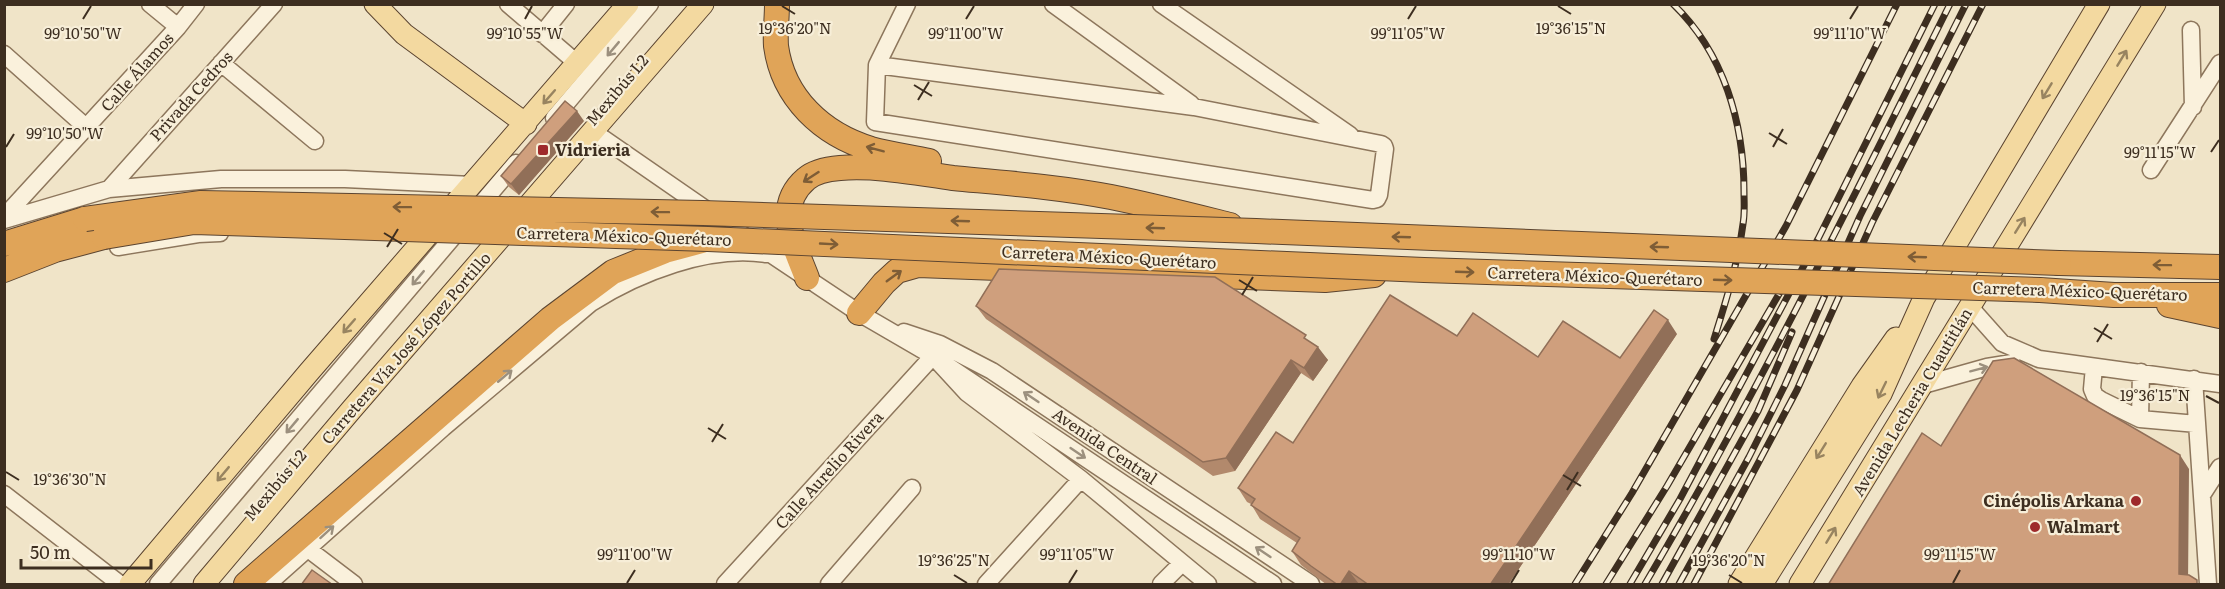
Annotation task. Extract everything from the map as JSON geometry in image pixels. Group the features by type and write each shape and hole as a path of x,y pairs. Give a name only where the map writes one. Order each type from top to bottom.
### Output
{"highway":[{"path":"777,4 776,44 780,67 789,89 816,120 842,137 870,149 1110,197 1256,231"},
{"path":"807,278 792,239 787,217 791,198 797,189 807,177 823,170 876,169 1076,191"},
{"name":"Carretera México-Querétaro","path":"6,229 201,203 727,214 2220,267"},
{"name":"Carretera México-Querétaro","path":"4,270 36,257 104,237 194,222 708,239 1424,270 2040,290 2114,295 2220,295"},
{"path":"246,585 550,319 613,272 665,251 708,239"},
{"path":"859,313 897,271 918,265 1325,280 1424,270"},
{"path":"2114,295 2220,316"}],"main road":[{"path":"375,4 404,34 534,128"},
{"name":"Carretera Vía José López Portillo","path":"204,585 352,409 703,4"},
{"path":"1750,580 1862,386 1924,298 2099,4"},
{"name":"Avenida Lecheria Cuautitlán","path":"1800,585 2155,4"},
{"path":"130,585 309,372 472,185 534,128 578,64 628,5"}],"street":[{"path":"150,4 178,27"},
{"name":"Calle Álamos","path":"6,229 87,128 196,4"},
{"name":"Privada Cedros","path":"109,189 274,4"},
{"path":"508,4 578,64"},
{"name":"Mexibús L2","path":"534,128 650,4"},
{"name":"Mexibús L2","path":"191,585 346,400 690,4"},
{"path":"877,65 1194,106 1384,146 1377,199 875,122 877,65 907,4"},
{"path":"1053,4 1194,106"},
{"path":"1161,4 1356,139"},
{"path":"542,34 562,6"},
{"path":"2191,30 2193,107"},
{"path":"4,54 87,128"},
{"path":"221,63 315,141"},
{"path":"2151,170 2220,63"},
{"name":"Avenida Central","path":"594,132 772,255 859,313 933,356 1273,585"},
{"name":"Mexibús L2","path":"158,585 527,150"},
{"path":"6,229 109,189 221,179 345,179 472,185"},
{"path":"36,257 198,234 363,230 427,237"},
{"path":"268,585 443,428 591,303 614,288 652,272 693,259 752,252 772,255"},
{"path":"1970,307 2002,343 2039,359 2220,384"},
{"name":"Avenida Central","path":"889,329 915,334 940,344 992,371 1311,585"},
{"path":"933,356 967,393 1081,479 1208,585"},
{"name":"Calle Aurelio Rivera","path":"725,585 933,356"},
{"path":"1923,385 1987,367 2039,359"},
{"path":"2094,367 2092,390 2095,396 2140,419 2197,424"},
{"path":"2140,419 2141,372"},
{"path":"2194,379 2208,585"},
{"path":"2202,495 2220,467"},
{"path":"986,585 1081,479"},
{"path":"829,585 912,488"},
{"path":"4,494 120,585"},
{"path":"308,549 354,585"},
{"path":"1161,585 1182,563"}],"building":[{"path":"565,101 577,111 511,184 501,176"},
{"path":"999,269 1215,277 1306,335 1304,338 1318,347 1304,368 1291,360 1226,458 1203,462 976,306"},
{"path":"1390,295 1457,336 1473,313 1538,357 1563,321 1620,358 1654,310 1668,320 1490,585 1369,585 1349,571 1338,585 1292,551 1300,538 1251,505 1255,499 1238,488 1276,432 1293,443"},
{"name":"Walmart","path":"2014,358 2180,455 2179,574 2189,575 2197,580 2197,585 1828,585 1922,433 1941,446 1993,361"},
{"path":"312,570 333,585 301,585"}],"railway":[{"path":"1673,4 1691,23 1706,44 1718,67 1728,90 1740,140 1744,220 1735,268 1714,339"},
{"path":"1575,584 1632,493 1786,226 1897,4"},
{"path":"1630,584 1680,499 1818,239 1935,4"},
{"path":"1645,584 1764,370 1950,4"},
{"path":"1679,584 1749,457 1785,385 1860,216 1966,4"},
{"path":"1694,584 1797,390 1872,223 1983,4"},
{"path":"1606,584 1667,486 1779,294"},
{"path":"1662,584 1758,411 1792,332"}],"place":[{"name":"Vidrieria","path":"543,150"},
{"name":"Cinépolis Arkana","path":"2136,501"},
{"name":"Walmart","path":"2035,527"}]}
